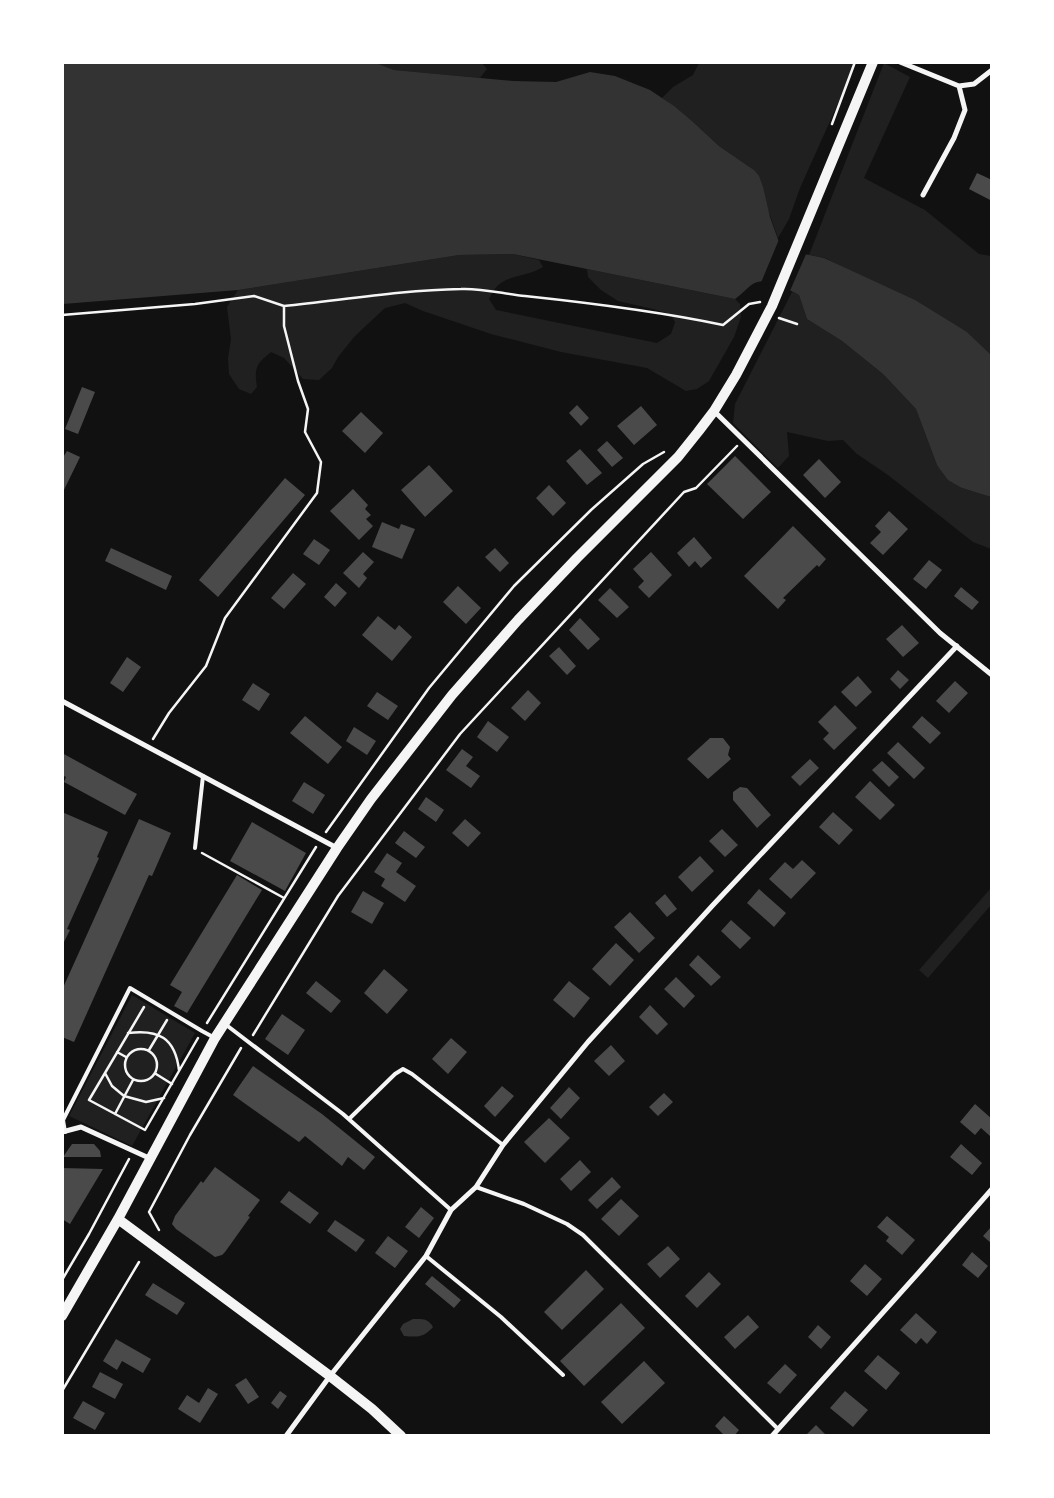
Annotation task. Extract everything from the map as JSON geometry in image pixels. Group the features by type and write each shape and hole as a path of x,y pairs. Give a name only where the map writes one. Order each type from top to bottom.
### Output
{"main road":[{"path":"62,1316 118,1219 215,1038 337,848 371,799 452,694 531,606 678,457 714,411 736,375 772,306 873,62"},
{"path":"118,1219 330,1376 372,1409 401,1436"}],"street":[{"path":"900,62 960,86 974,84 992,70"},
{"path":"923,195 954,138 965,110 960,86"},
{"path":"714,411 933,626 992,675"},
{"path":"286,1436 330,1376 426,1256 451,1210 476,1187 503,1145 588,1042 713,905 957,646"},
{"path":"62,701 337,848"},
{"path":"64,1132 81,1127 149,1158"},
{"path":"772,1436 922,1270 992,1189"}],"lane":[{"path":"195,848 203,776"},
{"path":"64,1132 63,1120 130,988 215,1038"},
{"path":"224,1024 350,1119 451,1210"},
{"path":"350,1119 403,1068 503,1145"},
{"path":"476,1187 524,1204 567,1224 582,1235 778,1429"},
{"path":"426,1256 501,1317 563,1375"}],"path":[{"path":"62,315 195,304 254,296 284,306 395,292 463,288 590,302 682,316 723,325 750,304 762,302 757,310"},
{"path":"148,747 169,713 206,666 225,618 317,493 321,462 305,432 308,409 298,381 284,326 284,306"},
{"path":"776,317 797,324"},
{"path":"159,1230 148,1212 238,1050 248,1042 338,896 460,734 684,492 696,488 743,439"},
{"path":"144,1007 89,1100 146,1130 202,1031 321,839 429,688 514,586 591,510 643,464 664,452 669,446"},
{"path":"195,848 284,898"},
{"path":"149,1050 167,1020"},
{"path":"128,1033 142,1031 158,1035 169,1042 177,1056 179,1071"},
{"path":"145,1048 149,1050 155,1056 157,1062 156,1074 149,1081 140,1083 133,1080 125,1070 126,1058 131,1052 145,1048"},
{"path":"117,1052 126,1058"},
{"path":"105,1073 112,1086 124,1096 146,1102 164,1098"},
{"path":"156,1074 172,1084"},
{"path":"115,1114 133,1080"},
{"path":"62,1280 130,1157"},
{"path":"62,1392 139,1262"}],"shaded area":[{"path":"373,62 394,70 513,81 556,82 590,72 615,76 650,90 674,106 719,146 754,170 759,176 770,217 780,245 785,250 824,258 915,300 967,332 992,356 991,497 962,488 948,480 937,465 916,409 883,374 842,341 807,319 799,295 775,283 762,281 756,283 735,299 513,254 459,255 238,290 63,304 63,63"},
{"path":"373,63 482,63 487,69 480,78 394,70"},
{"path":"699,63 855,63 800,188 789,219 778,238 754,170 719,146 692,121 662,98 673,87 693,75"},
{"path":"884,63 910,77 864,178 925,210 979,254 991,256 991,356 967,332 825,258 809,255"},
{"path":"513,254 539,260 543,267 505,280 499,284 489,299 496,310 657,343 671,334 675,322 670,314 618,301 601,290 588,277 587,269 735,299 740,304 741,317 734,337 709,381 697,389 686,391 647,368 561,352 491,334 405,303 385,308 355,336 338,357 332,368 319,380 303,379 284,358 271,352 257,367 257,387 251,394 239,389 229,374 228,358 231,339 227,307 238,290 459,255"},
{"path":"792,292 799,295 807,319 842,341 883,374 916,409 937,465 962,488 991,497 991,549 973,542 888,475 857,454 843,440 828,441 787,432 789,456 778,468 733,423 735,404"},
{"path":"991,888 991,905 928,978 919,970"},
{"path":"132,995 195,1033 132,1146 69,1116"},
{"path":"413,1319 427,1321 433,1327 420,1336 404,1336 400,1329 403,1324"}],"pier":[{"path":"780,237 787,248 807,252 789,293 768,283 760,285"}],"building":[{"path":"977,173 992,180 992,201 969,189"},
{"path":"82,387 95,392 78,434 65,429"},
{"path":"577,405 589,418 581,426 569,413"},
{"path":"641,406 657,425 634,445 617,426"},
{"path":"361,412 383,433 365,453 342,431"},
{"path":"607,441 623,458 612,467 597,450"},
{"path":"580,449 602,473 587,485 566,461"},
{"path":"67,451 80,457 62,494 62,459"},
{"path":"735,456 771,492 743,519 707,484"},
{"path":"819,459 841,482 825,498 803,475"},
{"path":"429,465 453,491 425,517 401,490"},
{"path":"285,478 305,495 218,597 199,580"},
{"path":"549,485 566,503 553,516 536,498"},
{"path":"353,489 368,505 365,509 371,515 366,519 373,526 359,540 330,511"},
{"path":"889,511 908,529 883,555 870,543 881,532 875,526"},
{"path":"382,522 399,529 401,524 415,529 402,559 372,547"},
{"path":"793,526 826,559 819,567 817,565 783,598 786,600 778,609 744,576"},
{"path":"694,537 712,558 701,568 695,561 689,567 677,553"},
{"path":"314,539 330,550 319,565 303,554"},
{"path":"111,548 172,576 166,590 105,561"},
{"path":"495,548 509,563 500,572 485,557"},
{"path":"363,552 374,562 363,574 367,578 359,588 343,573"},
{"path":"651,552 672,575 649,598 638,587 644,581 633,569"},
{"path":"929,560 942,570 926,589 913,579"},
{"path":"293,573 306,584 284,609 271,598"},
{"path":"336,583 347,593 335,607 324,597"},
{"path":"458,586 481,608 466,624 443,602"},
{"path":"961,587 979,602 972,610 954,596"},
{"path":"610,588 629,607 617,618 598,600"},
{"path":"378,616 395,630 399,625 412,637 392,661 362,635"},
{"path":"580,618 600,639 588,650 569,630"},
{"path":"902,625 919,643 903,657 886,639"},
{"path":"559,647 576,666 567,675 549,656"},
{"path":"127,657 141,667 123,692 110,683"},
{"path":"898,670 909,680 900,689 890,679"},
{"path":"858,676 872,692 856,707 841,692"},
{"path":"955,681 968,693 949,713 936,701"},
{"path":"253,683 270,694 259,711 242,700"},
{"path":"528,690 541,703 525,721 511,708"},
{"path":"377,692 398,706 388,720 367,706"},
{"path":"835,705 857,728 834,750 823,739 829,733 818,722"},
{"path":"305,716 342,747 328,764 290,733"},
{"path":"922,716 941,733 930,744 912,727"},
{"path":"488,721 509,737 497,752 477,737"},
{"path":"354,727 376,741 367,755 346,741"},
{"path":"710,738 723,738 730,747 728,755 731,759 708,779 687,759"},
{"path":"898,742 925,768 914,779 887,753"},
{"path":"462,749 473,757 466,766 480,776 471,788 446,770"},
{"path":"62,753 137,794 125,815 64,782 66,777 62,775"},
{"path":"810,759 819,768 800,786 791,777"},
{"path":"882,761 899,777 889,787 872,770"},
{"path":"870,781 895,805 880,820 855,797"},
{"path":"304,782 325,795 313,814 292,801"},
{"path":"740,787 747,788 771,815 757,828 733,800 733,792"},
{"path":"426,797 444,810 436,822 418,809"},
{"path":"62,812 108,832 97,857 99,858 67,929 70,930 62,946"},
{"path":"833,812 853,830 839,845 819,827"},
{"path":"139,819 171,833 152,876 149,875 74,1042 62,1037 62,990"},
{"path":"465,819 481,833 468,847 452,833"},
{"path":"252,822 306,853 285,891 230,861"},
{"path":"722,829 738,845 725,857 709,841"},
{"path":"404,831 425,847 416,858 395,843"},
{"path":"387,853 402,863 396,872 416,886 405,902 381,886 385,879 374,872"},
{"path":"700,856 714,871 692,892 678,877"},
{"path":"802,860 816,873 791,899 769,879 785,862 793,869"},
{"path":"237,875 262,890 187,1013 174,1006 182,992 170,985"},
{"path":"759,889 786,913 774,927 747,903"},
{"path":"363,891 384,903 372,924 351,912"},
{"path":"665,894 677,909 667,917 655,903"},
{"path":"630,912 655,938 639,953 614,927"},
{"path":"731,920 751,938 740,949 721,931"},
{"path":"616,943 634,960 610,986 592,969"},
{"path":"698,955 721,977 711,986 689,965"},
{"path":"384,969 408,990 387,1014 364,993"},
{"path":"676,977 695,996 684,1008 664,989"},
{"path":"316,981 341,1001 331,1013 306,993"},
{"path":"569,981 590,998 574,1018 553,1000"},
{"path":"650,1005 668,1024 657,1035 639,1017"},
{"path":"282,1014 305,1030 288,1055 265,1039"},
{"path":"451,1038 467,1052 448,1074 432,1059"},
{"path":"611,1045 625,1061 609,1076 594,1061"},
{"path":"253,1066 322,1114 375,1157 364,1170 348,1157 342,1166 305,1136 299,1142 233,1095"},
{"path":"502,1086 514,1096 495,1117 484,1106"},
{"path":"569,1087 580,1098 561,1119 550,1108"},
{"path":"664,1093 673,1102 658,1116 649,1107"},
{"path":"975,1104 992,1119 990,1136 981,1128 975,1135 960,1122"},
{"path":"549,1118 570,1138 545,1163 524,1142"},
{"path":"72,1144 94,1144 100,1151 101,1157 63,1157"},
{"path":"961,1144 982,1163 972,1175 950,1157"},
{"path":"580,1160 591,1172 571,1191 560,1179"},
{"path":"215,1167 260,1200 225,1252 215,1257 176,1229 172,1224 175,1216 201,1181 203,1183"},
{"path":"62,1168 103,1169 70,1224 62,1219"},
{"path":"612,1177 621,1187 597,1209 588,1200"},
{"path":"289,1191 319,1213 310,1224 280,1202"},
{"path":"621,1199 639,1216 619,1236 601,1219"},
{"path":"421,1207 434,1218 419,1238 405,1227"},
{"path":"887,1216 915,1240 902,1255 886,1241 889,1237 877,1227"},
{"path":"335,1220 365,1240 356,1252 327,1231"},
{"path":"992,1226 992,1244 983,1236"},
{"path":"388,1236 408,1251 395,1268 375,1253"},
{"path":"668,1246 680,1259 660,1278 647,1264"},
{"path":"972,1252 988,1266 978,1278 962,1265"},
{"path":"865,1264 882,1279 867,1296 850,1281"},
{"path":"586,1270 604,1289 562,1330 544,1312"},
{"path":"709,1272 721,1284 697,1308 685,1296"},
{"path":"432,1276 461,1300 454,1308 425,1284"},
{"path":"153,1283 185,1303 177,1315 145,1295"},
{"path":"621,1303 645,1328 584,1386 560,1361"},
{"path":"916,1313 937,1332 927,1344 921,1338 916,1344 900,1330"},
{"path":"748,1315 759,1327 735,1349 724,1337"},
{"path":"818,1325 831,1337 821,1349 808,1337"},
{"path":"116,1339 151,1359 143,1373 122,1361 117,1370 103,1361"},
{"path":"878,1355 900,1373 886,1390 864,1371"},
{"path":"644,1361 665,1383 622,1424 601,1402"},
{"path":"785,1364 797,1375 780,1394 767,1383"},
{"path":"100,1372 123,1384 115,1399 92,1387"},
{"path":"246,1378 259,1397 248,1404 235,1385"},
{"path":"208,1388 218,1394 200,1423 178,1409 187,1395 199,1403"},
{"path":"280,1391 287,1396 278,1409 271,1403"},
{"path":"845,1391 868,1410 853,1427 830,1408"},
{"path":"83,1401 105,1413 95,1430 73,1418"},
{"path":"724,1416 739,1430 734,1436 725,1436 715,1426"},
{"path":"816,1425 827,1436 805,1436"}]}
